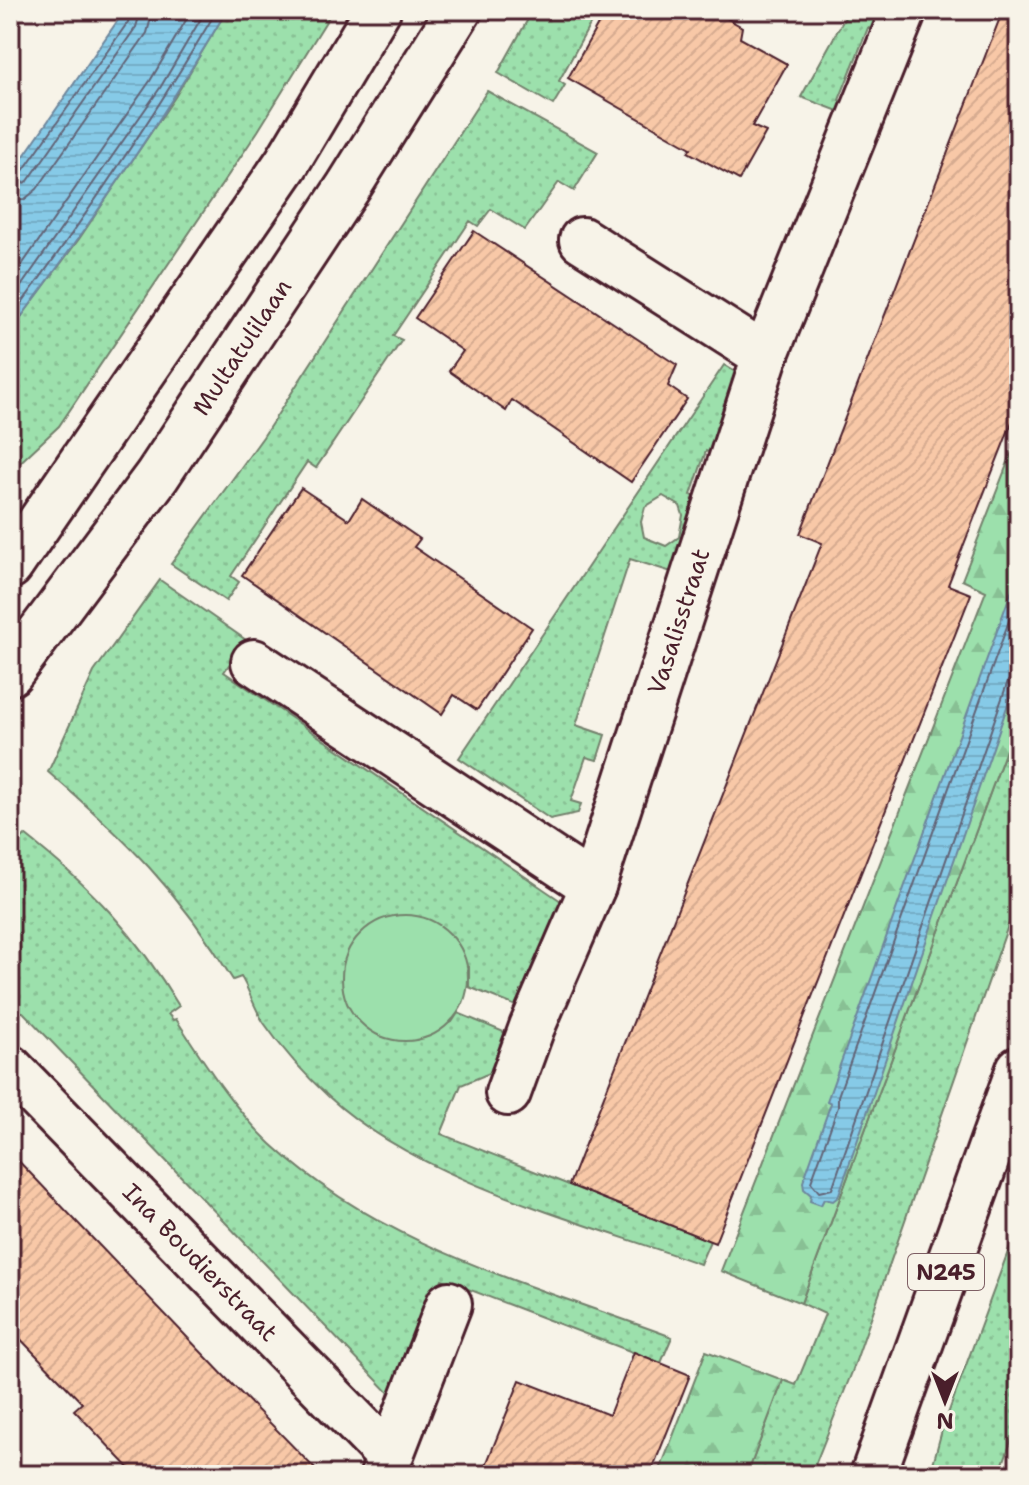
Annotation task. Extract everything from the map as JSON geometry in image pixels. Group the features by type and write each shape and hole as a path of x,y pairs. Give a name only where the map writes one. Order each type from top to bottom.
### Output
{"street":[{"path":"10,566 286,164 378,10"},
{"name":"Multatulilaan","path":"10,673 157,476 349,186 459,10"},
{"name":"Vasalisstraat","path":"508,1093 532,1027 593,886 765,356 904,10"},
{"path":"582,240 765,356"},
{"path":"254,662 593,886"},
{"name":"Ina Boudierstraat","path":"10,1068 387,1466 449,1304"},
{"name":"N245","path":"873,1475 1019,1069"}],"green space":[{"path":"227,10 333,10 258,131 59,426 10,472 10,332 79,239 175,97"},
{"path":"533,10 598,10 559,81 565,85 553,105 498,73"},
{"path":"849,10 887,10 878,31 868,28 839,100 850,105 846,114 801,97"},
{"path":"487,91 598,152 574,191 559,182 525,230 491,209 478,226 470,221 393,336 402,340 316,468 307,462 231,576 239,582 226,601 171,564 263,437"},
{"path":"724,365 742,376 716,455 706,451 691,495 702,499 678,574 630,559 576,725 605,735 597,760 586,757 571,801 581,804 578,813 550,819 459,758","holes":["663,496 680,506 683,515 679,537 666,546 644,537 641,522 645,507"]},
{"path":"1019,434 1019,715 801,1303 721,1271 986,591 962,580"},
{"path":"160,580 246,640 224,672 564,903 521,1008 469,987 469,967 343,962 349,1004 360,1020 378,1035 452,1022 458,1013 511,1035 497,1070 461,1085 441,1134 710,1241 700,1264 555,1215 456,1176 366,1127 329,1097 286,1052 260,1017 241,977 233,980 193,920 150,868 48,772 94,672"},
{"path":"1019,715 1019,894 852,1372 811,1475 747,1475 783,1380 796,1385 825,1314 801,1303"},
{"path":"25,835 91,893 129,934 179,1006 168,1014 173,1020 176,1019 231,1100 271,1144 314,1180 410,1237 461,1260 672,1337 661,1363 442,1279 394,1398 23,1012 10,1012 10,851"},
{"path":"405,915 429,919 450,933 464,954 468,978 464,1002 450,1023 429,1037 405,1041 381,1037 360,1023 346,1002 342,978 346,954 360,933 381,919"},
{"path":"1019,1222 1019,1419 999,1475 930,1475 942,1430"},
{"path":"706,1351 783,1380 747,1475 658,1475"}],"water":[{"path":"125,10 227,10 123,174 10,332 10,176"},
{"path":"1019,570 1019,672 838,1197 833,1201 824,1199 821,1205 810,1201 811,1195 804,1189 803,1182 831,1103 827,1101"}],"building":[{"path":"606,10 712,10 742,27 740,38 787,64 752,126 766,132 739,180 688,152 691,148 568,78"},
{"path":"1003,10 1019,10 1019,404 948,585 971,594 715,1243 569,1185 822,543 800,534"},
{"path":"474,231 677,365 668,386 687,399 631,482 512,400 506,411 449,371 463,351 415,318"},
{"path":"301,488 349,520 362,499 420,539 414,547 532,628 477,710 454,695 442,714 242,575"},
{"path":"10,1152 321,1475 136,1475 74,1410 82,1403 10,1328"},
{"path":"634,1352 690,1375 650,1475 482,1475 520,1380 609,1415"}]}
